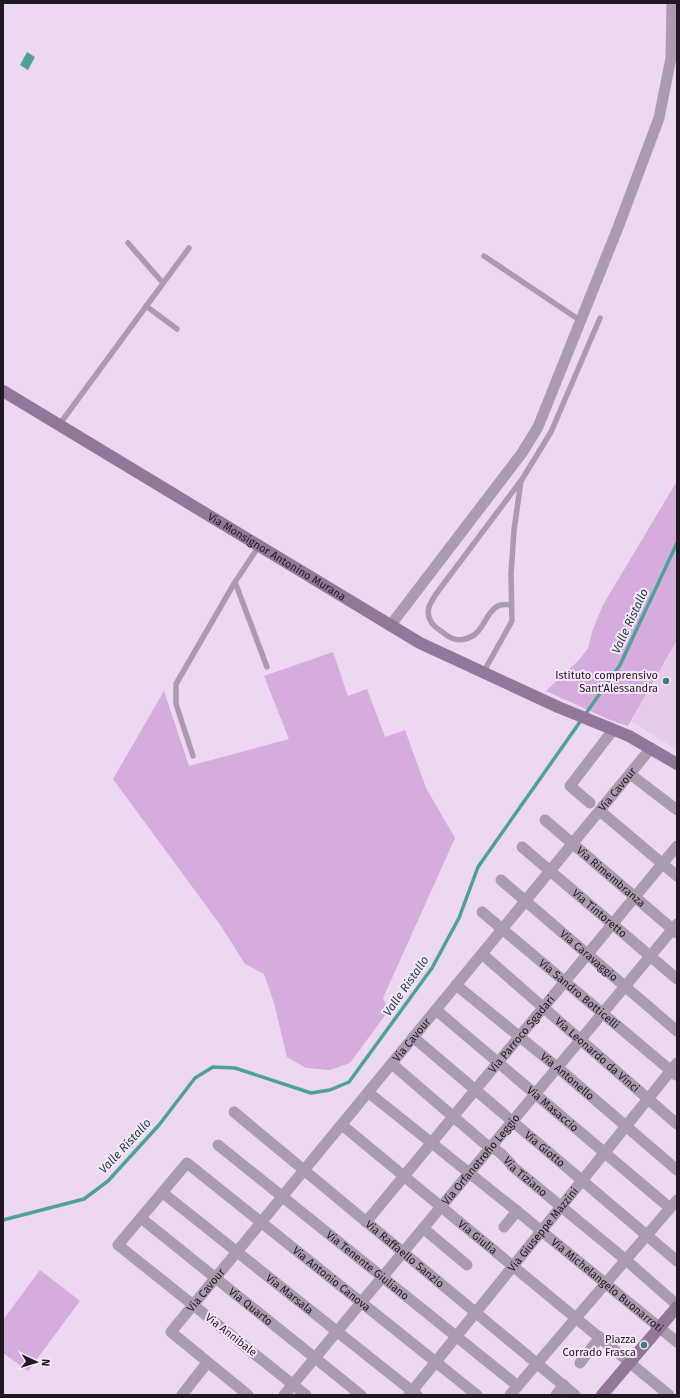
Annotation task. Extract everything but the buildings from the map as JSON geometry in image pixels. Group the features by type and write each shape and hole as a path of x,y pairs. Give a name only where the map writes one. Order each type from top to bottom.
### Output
{"street":[{"path":"390,626 522,453 538,427 581,321 659,118 671,58 672,3"},
{"name":"Via Monsignor Antonino Murana","path":"3,391 420,643 558,707 610,729"},
{"path":"590,803 570,786 610,729 651,748 677,764"},
{"name":"Via Cavour","path":"207,1363 171,1332 369,1093 413,1037 651,748"},
{"path":"630,774 677,810"},
{"path":"600,811 677,876"},
{"name":"Via Rimembranza","path":"545,820 676,928"},
{"name":"Via Parroco Sgadari","path":"366,1222 677,846"},
{"name":"Via Tintoretto","path":"522,847 677,979"},
{"name":"Via Caravaggio","path":"501,880 588,953 677,1031"},
{"name":"Via Sandro Botticelli","path":"482,912 565,982 675,1070"},
{"name":"Via Orfanotrofio Leggio","path":"284,1395 650,956 676,928"},
{"name":"Via Leonardo da Vinci","path":"482,954 677,1124"},
{"name":"Via Antonello","path":"456,985 557,1067 677,1170"},
{"name":"Via Masaccio","path":"436,1010 605,1153 674,1204"},
{"name":"Via Giotto","path":"413,1037 582,1182 677,1261"},
{"name":"Via Tiziano","path":"392,1064 484,1143 492,1146 507,1158 512,1167 626,1260 677,1306"},
{"name":"Via Giuseppe Mazzini","path":"412,1394 648,1099 675,1070"},
{"name":"Via Michelangelo Buonarroti","path":"369,1093 517,1211 677,1342"},
{"name":"Via Raffaello Sanzio","path":"234,1112 575,1395"},
{"name":"Via Giulia","path":"342,1125 669,1395"},
{"name":"Via Tenente Giuliano","path":"218,1145 456,1338 514,1391"},
{"name":"Via Antonio Canova","path":"164,1192 187,1162 437,1361 477,1395"},
{"path":"141,1218 164,1192"},
{"name":"Via Marsala","path":"164,1192 337,1331 412,1394"},
{"path":"514,1391 674,1204"},
{"path":"504,1227 517,1211"},
{"name":"Via Annibale","path":"141,1218 118,1244 306,1395"},
{"name":"Via Quarto","path":"141,1218 361,1395"},
{"path":"423,1228 468,1265"},
{"path":"602,1395 677,1306"},
{"path":"580,1362 600,1338"},
{"path":"182,1395 207,1363 248,1395"},
{"path":"556,1395 564,1385"},
{"path":"674,1395 677,1391"}],"lane":[{"path":"128,243 162,283"},
{"path":"59,426 189,248"},
{"path":"484,256 581,321"},
{"path":"146,306 177,329"},
{"path":"510,605 503,604 495,608 478,633 469,638 458,640 448,636 438,629 430,622 428,614 429,606 436,594 521,481 550,432 600,318"},
{"path":"483,673 512,622 510,605 514,530 521,481"},
{"path":"193,756 176,704 176,684 235,582 259,546"},
{"path":"235,582 267,668"}],"shaded area":[{"path":"27,52 35,57 28,70 20,65"},
{"path":"677,481 677,640 628,726 610,720 546,691 579,660 588,648 593,629 603,605"},
{"name":"Istituto comprensivo Sant'Alessandra","path":"677,640 677,750 631,721"},
{"path":"333,652 348,696 367,689 385,737 405,730 426,788 455,838 383,998 389,1010 350,1063 330,1070 306,1068 287,1057 274,1003 264,974 245,964 221,926 113,779 164,691 189,766 289,739 264,676"},
{"path":"40,1270 80,1301 28,1371 3,1353 3,1320"}],"waterway":[{"name":"Valle Ristallo","path":"3,1220 84,1199 108,1181 159,1125 195,1078 213,1067 235,1068 311,1093 330,1090 349,1082 432,968 459,918 478,867 620,665 677,543"}],"place":[{"name":"Istituto comprensivo Sant'Alessandra","path":"666,681"},
{"name":"Piazza Corrado Frasca","path":"644,1345"}]}
